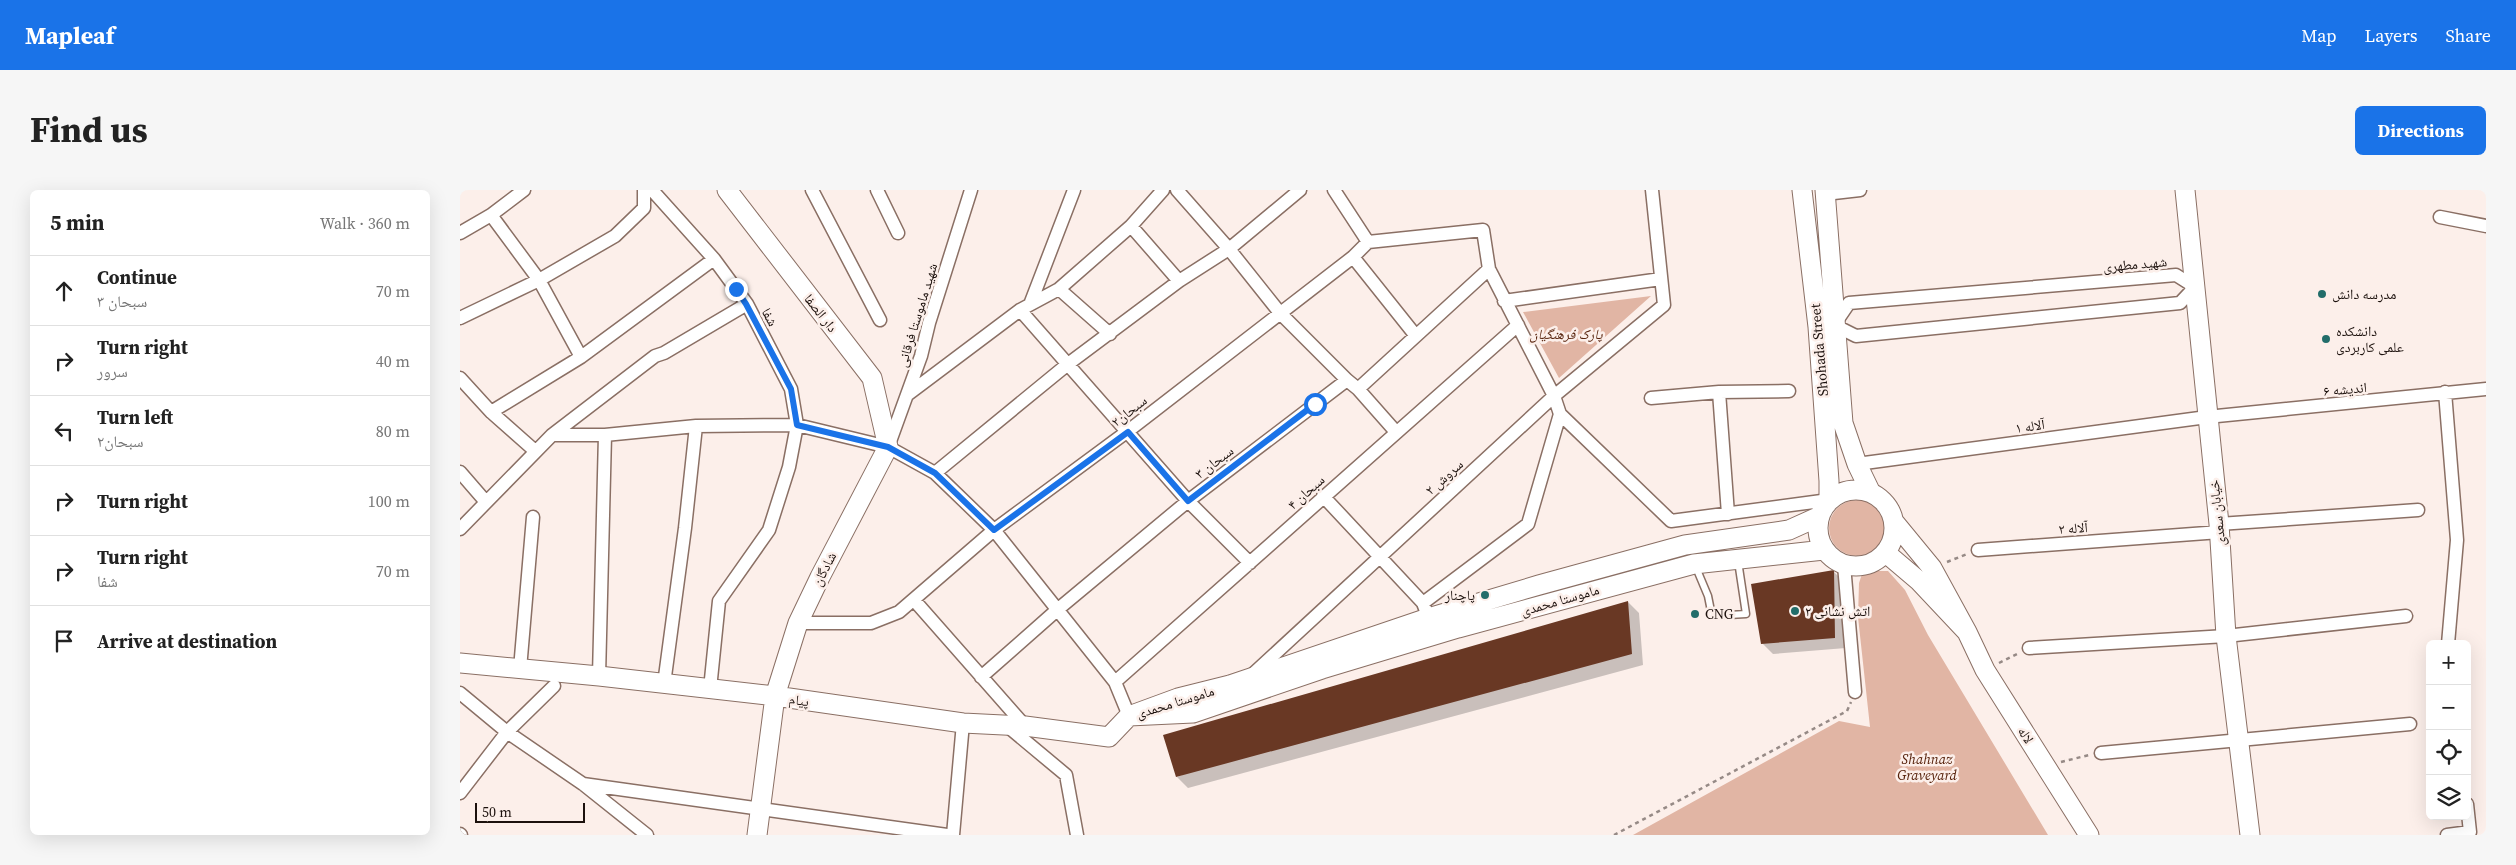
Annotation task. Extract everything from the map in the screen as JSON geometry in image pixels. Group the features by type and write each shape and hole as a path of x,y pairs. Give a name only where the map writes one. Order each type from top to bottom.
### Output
{"main road":[{"name":"دار الصفا","path":"727,190 872,378 888,447"},
{"name":"Shohada Street","path":"1802,190 1843,423 1857,464 1871,493"},
{"name":"خیابان سعدی","path":"2186,190 2207,417 2220,528 2226,636 2250,835"},
{"name":"Shohada Street","path":"1824,508 1830,481 1825,192"},
{"name":"شادگان","path":"757,835 775,696 798,623 888,447"},
{"path":"1895,523 1892,544 1878,561 1867,566 1855,567 1844,565 1824,550 1819,539 1824,508 1828,502 1844,492 1853,490 1871,493 1882,500 1890,510 1895,523 1932,568 1967,632"},
{"name":"ماموستا محمدی","path":"1129,716 1178,698 1230,686 1426,611 1658,551 1789,530 1824,508"},
{"name":"ماموستا محمدی","path":"1129,716 1193,713 1322,669 1458,628 1694,564 1824,550"},
{"path":"1886,553 1919,581 1967,632"},
{"name":"لاله","path":"1967,632 1985,670 2089,835"},
{"name":"پیام","path":"463,667 599,676 775,696 963,723 1025,726 1108,737 1129,716"}],"street":[{"path":"460,233 491,215 524,190"},
{"path":"460,318 539,280 614,236 644,208 644,190"},
{"name":"شفا","path":"652,190 714,259 746,304 791,389 797,425"},
{"path":"877,190 898,233"},
{"name":"شهید ماموستا فرقانی","path":"888,447 922,356 929,323 972,190"},
{"path":"1031,302 1074,190"},
{"path":"907,395 1031,302 1059,289 1131,226 1164,190"},
{"path":"1177,190 1229,249 1280,313 1346,380 1358,389 1396,432"},
{"path":"935,473 1068,364 1179,281 1229,249 1300,190"},
{"path":"1334,190 1368,242 1483,230 1489,269 1554,396 1560,414 1671,520 1728,514 1824,508"},
{"path":"1504,301 1661,279 1652,190"},
{"path":"1825,192 1860,190"},
{"path":"818,192 880,320"},
{"path":"491,215 539,280 581,357"},
{"path":"2440,217 2486,226"},
{"path":"1131,226 1179,281"},
{"name":"سبحان۲","path":"798,623 870,623 899,612 994,530 1128,432 1353,257 1368,242"},
{"path":"1353,257 1416,336"},
{"path":"491,412 581,357 714,259"},
{"path":"1358,389 1489,269"},
{"name":"شهید مطهری","path":"1826,326 1849,303 2176,275 2195,287"},
{"name":"سروش ۲","path":"1250,677 1554,396 1664,305 1661,279"},
{"path":"1826,326 1856,336 2180,303 2195,287"},
{"path":"1059,289 1110,334"},
{"path":"460,530 534,450 552,435 655,356 664,353 746,304"},
{"path":"1020,310 1188,501 1250,563"},
{"name":"سبحان ۴","path":"1114,682 1518,325"},
{"path":"460,379 491,412 534,450"},
{"name":"سبحان ۳","path":"981,677 1057,610 1188,501 1346,380"},
{"name":"اندیشه ۶","path":"2207,417 2486,389"},
{"path":"1651,398 1719,392 1789,391"},
{"path":"1719,392 1728,514"},
{"path":"2445,392 2457,540 2448,640"},
{"path":"1323,496 1380,555 1426,611 1528,524 1560,414"},
{"name":"آلاله ۱","path":"1857,464 2207,417"},
{"path":"710,689 719,601 769,530 789,467 797,425"},
{"path":"552,435 605,436 696,426 797,425 888,447 935,473 994,530 1114,682 1129,716"},
{"path":"664,684 685,528 696,426"},
{"path":"599,676 605,436"},
{"path":"460,472 486,502"},
{"name":"آلاله ۲","path":"1978,550 2418,510"},
{"path":"520,670 533,516"},
{"path":"1844,565 1855,692"},
{"path":"914,600 1025,726"},
{"path":"2029,648 2226,636 2406,616"},
{"path":"460,793 507,732 554,686"},
{"path":"460,692 507,732 583,784 647,835"},
{"path":"952,835 963,723"},
{"path":"2101,753 2238,742 2410,724"},
{"path":"1006,725 1066,775 1077,835"},
{"path":"583,784 947,835"},
{"path":"2447,835 2470,832 2469,820"}],"lane":[{"path":"1694,564 1708,596 1712,616 1746,614 1738,558"}],"path":[{"path":"1932,568 1978,550"},
{"path":"1985,670 2029,648"},
{"path":"1614,835 1847,711 1855,692"},
{"path":"2045,766 2101,753"}],"green space":[{"name":"پارک فرهنگیان","path":"1651,296 1559,378 1523,312"},
{"path":"1857,500 1872,505 1880,513 1885,528 1880,543 1872,551 1857,556 1842,551 1834,543 1829,528 1834,513 1842,505"},
{"name":"Shahnaz Graveyard","path":"1869,571 1888,571 1905,590 1928,635 2048,835 1633,835 1839,721 1870,727 1858,617 1859,583 1862,574"}],"building":[{"name":"اتش نشانی ۲","path":"1834,570 1835,638 1761,644 1751,584"},
{"path":"1628,601 1632,654 1176,777 1163,735"}],"place":[{"name":"مدرسه دانش","path":"2322,294"},
{"name":"دانشکده علمی کاربردی","path":"2326,339"},
{"name":"پاچنار","path":"1485,595"},
{"name":"اتش نشانی ۲","path":"1795,611"},
{"name":"CNG","path":"1695,614"}],"route":[{"path":"736,289 746,304 791,389 797,425 888,447 935,473 994,530 1128,432 1188,501 1315,404"}]}
